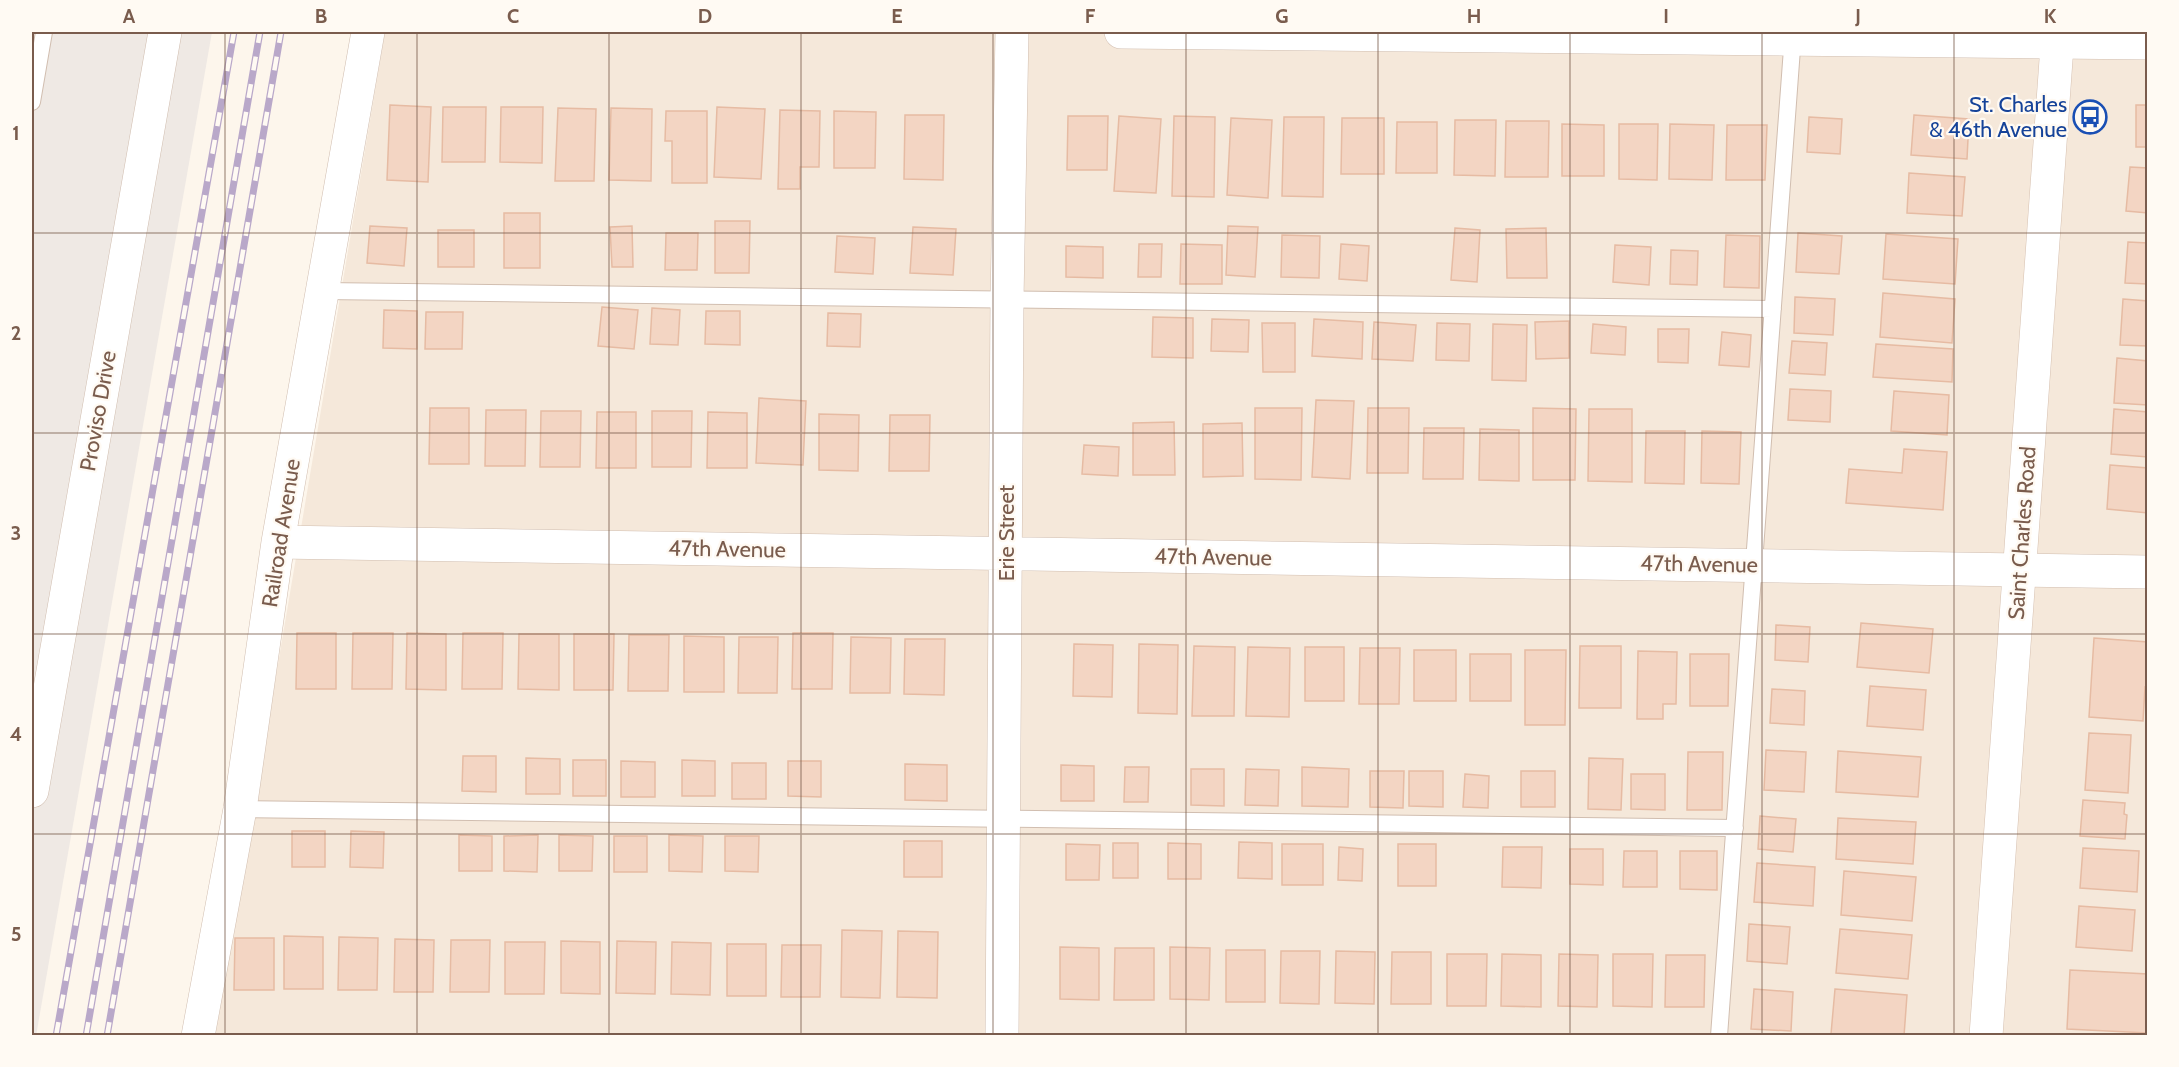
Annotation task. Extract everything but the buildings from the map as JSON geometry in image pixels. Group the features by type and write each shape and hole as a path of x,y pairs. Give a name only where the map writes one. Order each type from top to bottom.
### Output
{"street":[{"name":"Proviso Drive","path":"32,791 36,741 165,32"},
{"name":"Railroad Avenue","path":"198,1035 240,809 278,542 368,32"},
{"name":"Erie Street","path":"1002,1035 1007,300 1012,32"},
{"path":"1121,32 2058,37 2148,43"},
{"name":"Saint Charles Road","path":"1986,1035 2058,37"},
{"name":"47th Avenue","path":"278,542 2148,572"}],"lane":[{"path":"32,102 44,32"},
{"path":"1719,1035 1793,35"},
{"path":"323,291 1773,309"},
{"path":"240,809 1735,828"}],"shaded area":[{"path":"32,32 212,32 36,1036 32,1035"},
{"path":"385,32 1785,32 1784,50 2046,59 1976,1035 215,1036"},
{"path":"2067,54 2147,55 2147,1035 1995,1036"}],"railway":[{"path":"56,1036 234,32"},
{"path":"86,1036 260,32"},
{"path":"107,1036 281,32"}],"place":[{"name":"St. Charles & 46th Avenue","path":"2090,117"}]}
